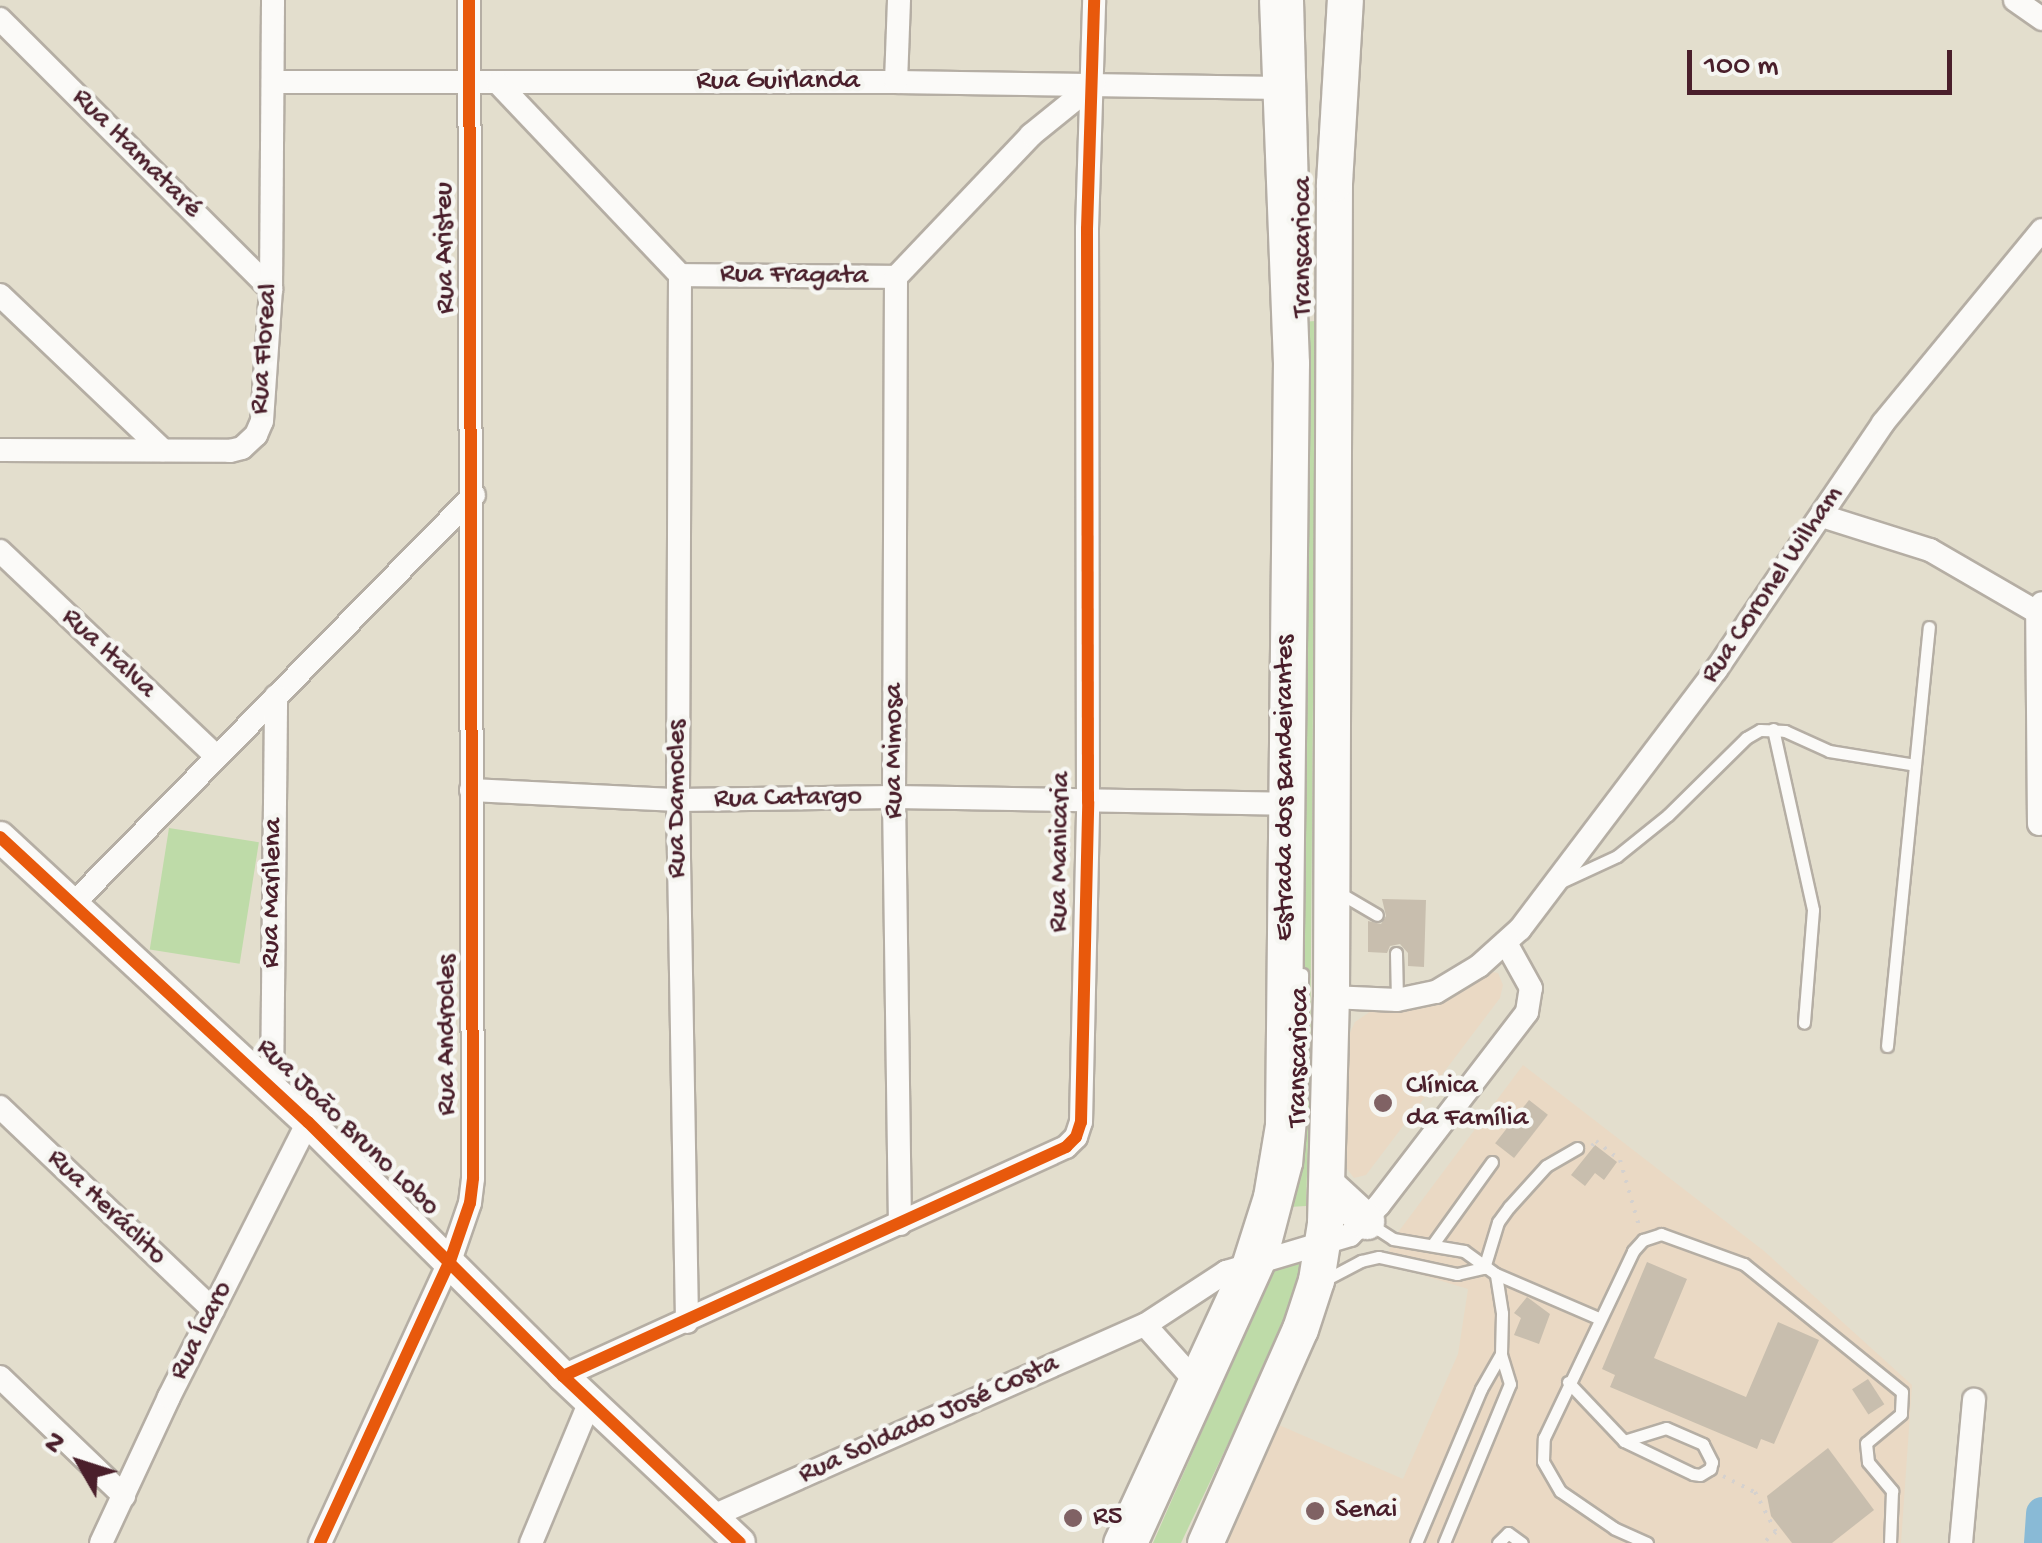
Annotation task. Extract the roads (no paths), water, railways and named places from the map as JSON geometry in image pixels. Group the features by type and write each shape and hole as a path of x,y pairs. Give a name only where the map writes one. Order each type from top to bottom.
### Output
{"main road":[{"name":"Estrada dos Bandeirantes","path":"1120,1543 1260,1263 1283,1125 1301,813 1291,363 1276,0"},
{"name":"Estrada dos Bandeirantes","path":"1205,1543 1314,1289 1315,1248 1328,1186 1334,183 1345,0"},
{"path":"1328,1186 1366,1221"}],"street":[{"name":"Rua Aristeu","path":"469,0 474,495"},
{"path":"896,82 898,0"},
{"name":"Rua Manicaria","path":"564,1376 1066,1148 1082,1122 1088,802 1087,228 1094,0"},
{"path":"2015,0 2042,19"},
{"name":"Rua Floreal","path":"0,450 230,451 242,448 256,435 262,422 271,289 275,82 268,5"},
{"name":"Rua Itamataré","path":"0,20 271,289"},
{"name":"Rua Guirlanda","path":"275,82 896,82 1281,88"},
{"name":"Rua Fragata","path":"498,83 680,275 896,277 1031,134 1094,84"},
{"name":"Rua Coronel Wilham","path":"1332,996 1397,1000 1436,992 1506,944 1557,883 1716,670 1883,423 2042,230"},
{"name":"Rua Damocles","path":"680,275 678,800 687,1322"},
{"name":"Rua Mimosa","path":"896,277 894,797 900,1224"},
{"path":"0,295 162,450"},
{"path":"72,904 474,495"},
{"name":"Rua Androcles","path":"320,1543 450,1262 470,1203 474,495"},
{"path":"1822,516 1930,550 2039,608 2039,824"},
{"name":"Rua Italva","path":"0,552 216,756"},
{"name":"Rua Marilena","path":"272,1089 276,696"},
{"name":"Rua Catargo","path":"471,790 678,800 894,797 1088,802 1301,813"},
{"name":"Rua João Bruno Lobo","path":"0,837 308,1122 564,1376 740,1543"},
{"path":"1260,1263 1350,1235 1366,1221 1527,1012 1530,988 1506,944"},
{"name":"Rua Heráclito","path":"0,1107 213,1310"},
{"name":"Rua Ícaro","path":"102,1543 308,1122"},
{"name":"Rua Soldado José Costa","path":"713,1516 1146,1325 1226,1272 1260,1263"},
{"path":"1146,1325 1197,1383"},
{"path":"0,1377 124,1496"},
{"path":"1961,1543 1974,1400"},
{"path":"531,1543 590,1401"}],"lane":[{"name":"Transcarioca","path":"1297,0 1304,282"},
{"path":"1325,88 1330,0"},
{"name":"Transcarioca","path":"1317,710 1322,142"},
{"name":"Transcarioca","path":"1204,1508 1281,1341 1315,1248 1318,1138 1301,813 1304,302"},
{"path":"1887,1046 1929,627"},
{"path":"1317,728 1317,746"},
{"path":"1557,883 1617,856 1668,815 1746,738 1773,729 1829,751 1915,765"},
{"path":"1773,729 1813,910 1804,1022"},
{"path":"1332,889 1377,915"},
{"path":"1396,953 1397,1000"},
{"name":"Transcarioca","path":"1142,1543 1260,1263 1298,1150 1302,968"},
{"path":"1444,1543 1510,1384 1501,1354 1502,1314 1490,1271 1498,1222 1546,1166 1577,1148"},
{"path":"1433,1244 1492,1162"},
{"path":"1366,1221 1393,1239 1464,1250 1490,1271 1598,1318"},
{"path":"1647,1543 1614,1528 1560,1491 1543,1461 1544,1438 1598,1318 1642,1240 1661,1234 1744,1264 1902,1392 1902,1414 1866,1443 1868,1462 1892,1491 1890,1543"},
{"path":"1314,1289 1346,1268 1379,1257 1457,1274 1490,1271"},
{"path":"1416,1543 1481,1389 1501,1354"},
{"path":"1568,1382 1624,1442 1700,1476 1710,1469 1712,1462 1703,1444 1666,1428 1624,1442"},
{"path":"1498,1543 1508,1533 1522,1543"}],"waterway":[{"path":"2040,1543 2042,1513"}],"place":[{"name":"Clínica da Família","path":"1383,1103"},
{"name":"Senai","path":"1315,1511"},
{"name":"R5","path":"1073,1518"}]}
